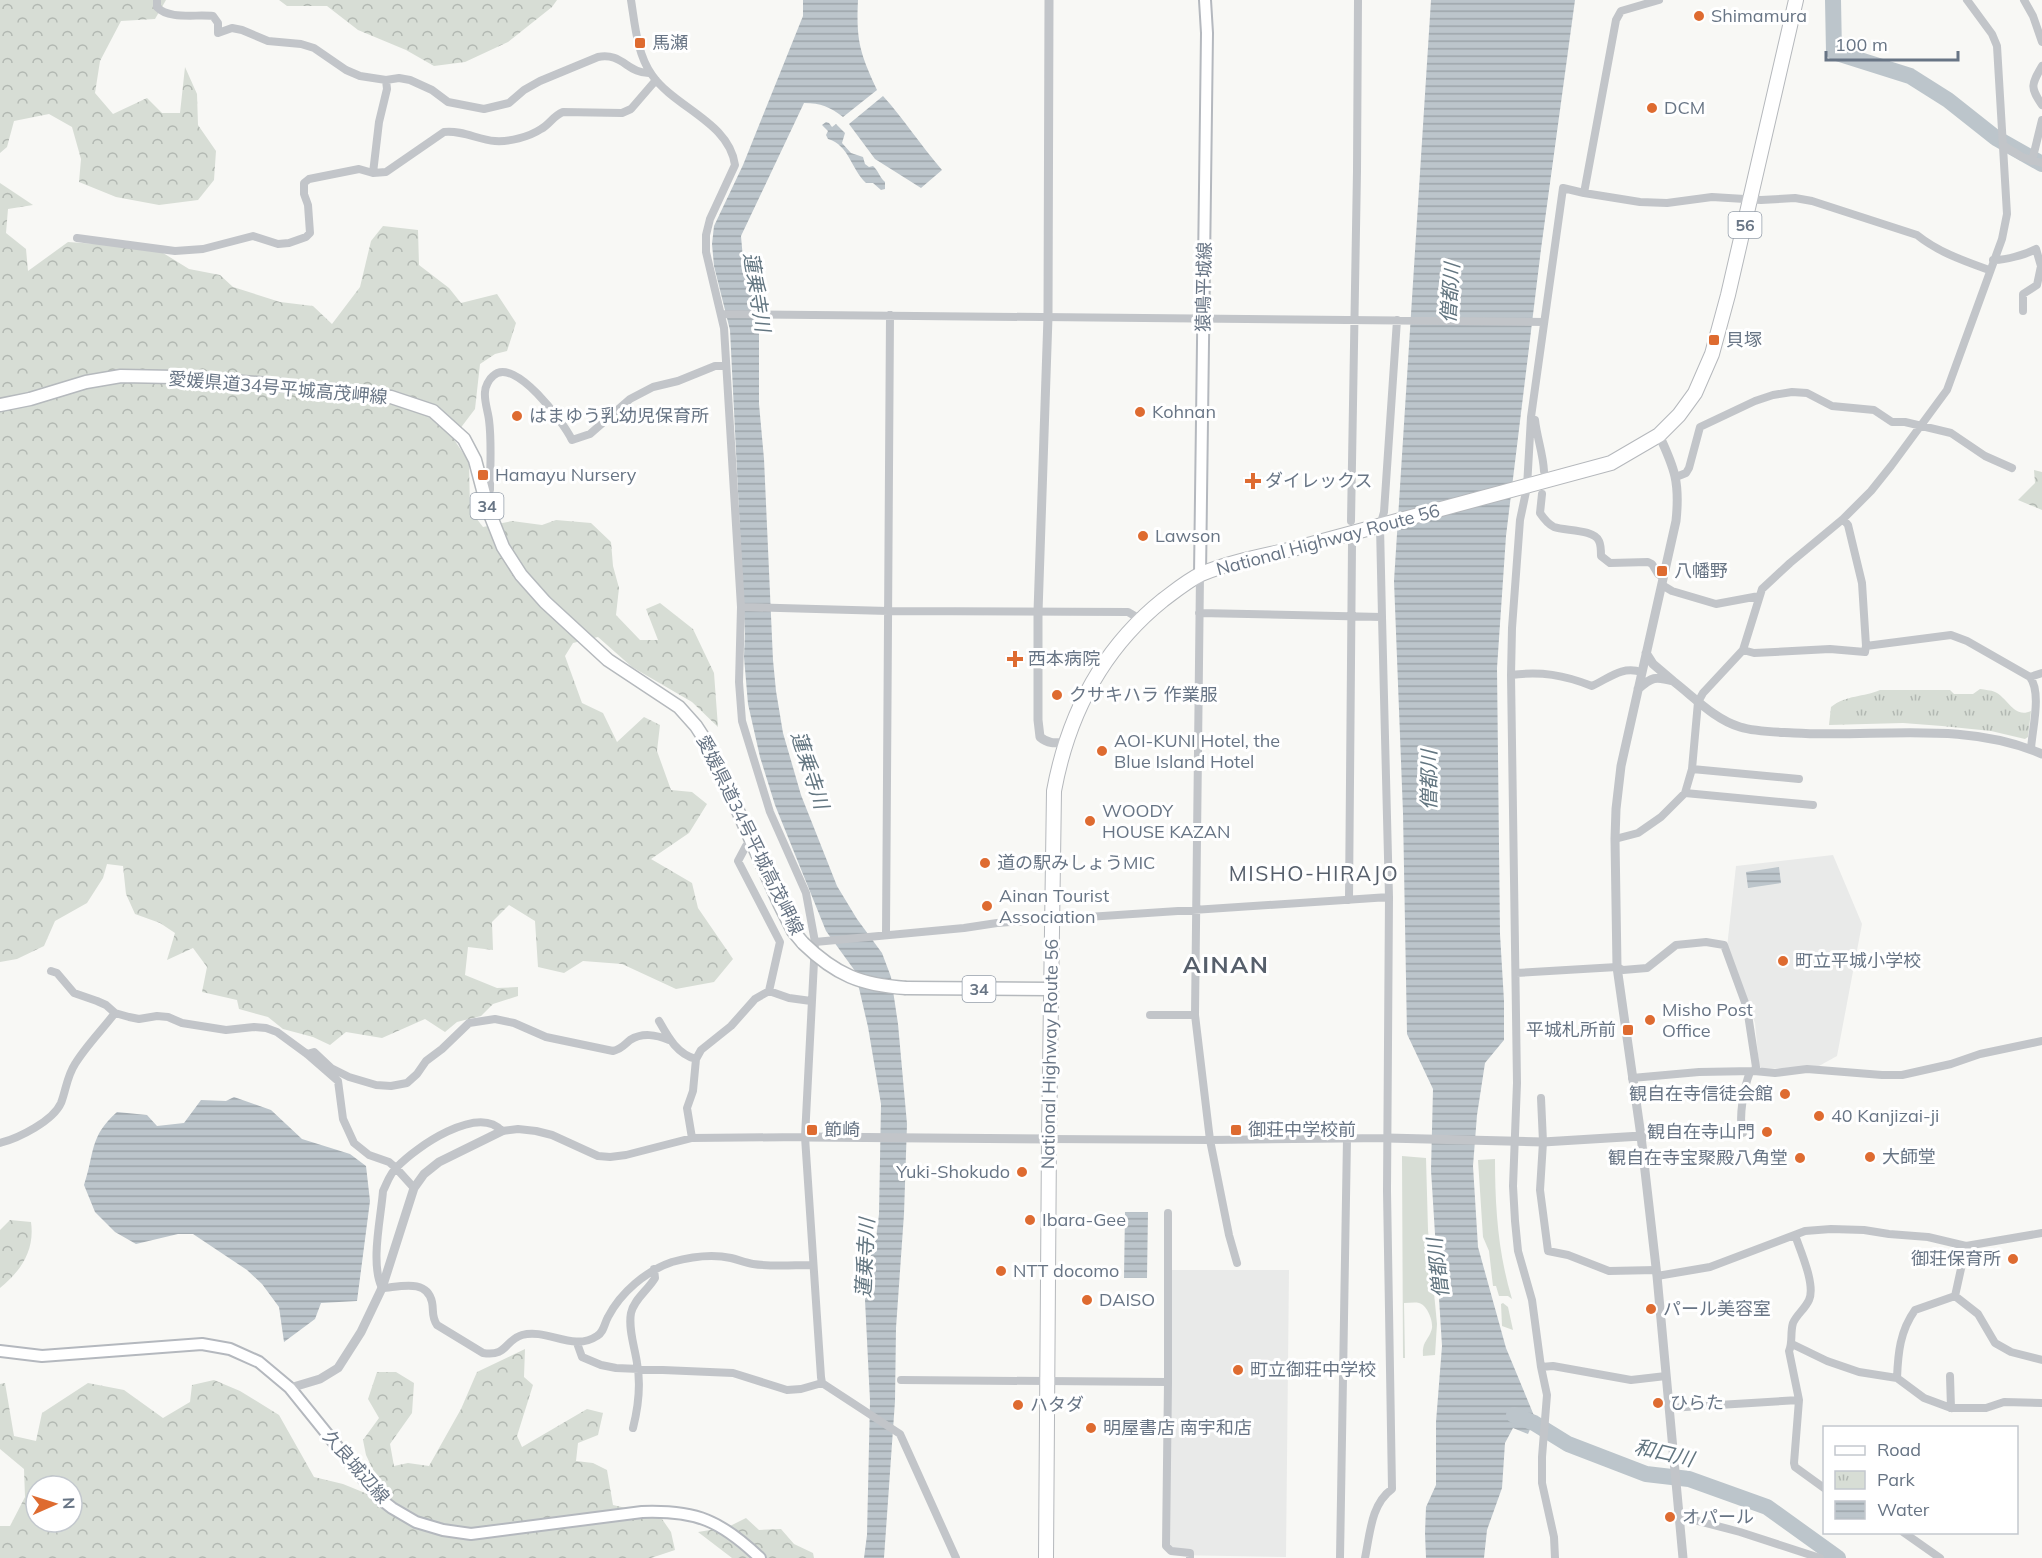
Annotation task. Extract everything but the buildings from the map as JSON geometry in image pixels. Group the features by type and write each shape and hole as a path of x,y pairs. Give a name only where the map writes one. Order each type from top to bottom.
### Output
{"highway":[{"name":"National Highway Route 56","path":"1046,1558 1054,791 1066,742 1093,679 1140,619 1179,587 1200,575 1242,560 1387,524 1611,463 1659,435 1679,415 1695,393 1712,354 1728,295 1796,0"}],"main road":[{"name":"猿鳴平城線","path":"1200,575 1207,33 1205,0"},
{"name":"愛媛県道34号平城高茂岬線","path":"0,405 30,399 86,382 121,376 175,377 269,384 391,397 433,411 464,439 475,460 484,495 503,547 521,575 577,633 608,660 679,707 696,726 709,746 780,905 794,931 809,943"},
{"name":"34","path":"809,943 822,962 841,974 883,987 1051,989"},
{"name":"久良城辺線","path":"0,1351 42,1356 175,1344 202,1344 230,1349 259,1362 290,1388 378,1497 416,1522 443,1530 471,1534 642,1512 670,1511 697,1516 718,1525 740,1539 760,1558"}],"street":[{"path":"157,0 157,7 161,12 213,16 218,23 218,33 232,28 268,41 301,44 314,48 346,70 360,76 386,80 399,78 410,80 448,102 484,109 509,103 524,90 540,81 608,55 618,58 633,70 653,76 707,122 726,142 734,156 735,165 710,219 706,235 708,268 725,314 725,366 743,607 739,682 742,721 770,812 806,893 811,1001 805,1137 812,1265 822,1383"},
{"path":"631,0 638,44 653,76"},
{"path":"1049,0 1048,317 1038,612 1040,737 1046,742 1066,742"},
{"path":"1351,521 1358,0"},
{"path":"1584,193 1616,20 1621,11 1659,0"},
{"path":"1615,839 1638,833 1661,817 1685,793 1692,769 1698,702 1703,693 1743,650 1762,589 1843,519 1891,466 1947,390 1958,364 2004,232 2007,214 1997,46 1992,34 1967,0"},
{"path":"2024,0 2033,16 2042,42"},
{"path":"2042,66 2033,82 2034,94 2042,105"},
{"path":"77,238 175,251 203,249 254,236 278,244 289,243 306,237 310,233 308,205 304,194 304,183 309,179 359,169 373,173 386,172 444,132 455,131 494,141 507,141 542,129 555,115 563,112 622,113 631,109 653,76"},
{"path":"373,173 379,122 387,89 386,80"},
{"path":"2032,161 2042,120"},
{"path":"2004,146 2032,161 2042,163"},
{"path":"1555,1558 1554,1537 1542,1483 1547,1395 1532,1300 1518,1251 1513,1186 1516,974 1511,675 1515,576 1541,322 1563,188 1640,202 1667,203 1712,197 1750,200 1795,198 1812,201 1917,235 1928,244 1989,270"},
{"path":"1994,260 2024,255 2036,249 2041,267 2037,285 2023,294 2023,311"},
{"path":"725,314 1541,322"},
{"path":"883,934 890,315"},
{"path":"1365,1558 1377,1505 1384,1494 1392,1489 1389,897 1382,617 1387,524 1384,512 1400,320"},
{"path":"484,495 490,490 490,421 484,391 495,373 511,373 536,392 566,427 572,440 590,434 630,399 652,387 678,381 715,366 725,366"},
{"path":"1676,477 1686,473 1689,468 1700,427 1755,401 1792,392 1807,393 1832,406 1874,410 1892,422 1951,433 1985,456 2012,468"},
{"path":"1532,417 1535,420 1537,437 1541,445 1544,471"},
{"path":"1659,435 1676,477 1679,495 1676,521 1621,766 1615,839 1617,966 1641,1136 1683,1558"},
{"path":"1542,494 1540,513 1546,522 1554,527 1591,534 1600,542 1601,556 1610,563 1648,562 1653,564 1672,591 1716,604 1759,596"},
{"path":"1743,650 1754,653 1797,650 1865,652 1862,583 1848,525 1843,519"},
{"path":"1349,900 1352,544"},
{"path":"1200,575 1195,1016 1210,1140 1237,1263"},
{"path":"743,607 888,611 1128,612 1140,619"},
{"path":"1199,613 1382,617"},
{"path":"1866,646 1951,635 1967,641 2030,677 2036,694 2031,749"},
{"path":"1646,653 1653,664 1698,702 1723,720 1742,728 1821,735 1898,732 1988,737 2042,754"},
{"path":"1511,675 1549,673 1592,687 1624,669 1630,668 1642,672"},
{"path":"2030,677 2042,673"},
{"path":"1638,689 1647,681 1657,677 1673,681"},
{"path":"1692,769 1799,779"},
{"path":"1685,793 1813,805"},
{"path":"692,1138 687,1108 693,1091 696,1059 701,1050 730,1026 755,999 769,991 780,942 738,861 746,846"},
{"path":"809,943 1051,919 1389,897"},
{"path":"290,1388 320,1379 338,1368 361,1332 382,1288 414,1188 424,1174 439,1162 502,1131 518,1129 536,1131 552,1135 598,1156 610,1157 692,1138 912,1137 1210,1140 1390,1138 1543,1142 1641,1136 1743,1134 1740,1123 1746,1080 1756,1067 1747,1008 1724,945 1706,942 1676,945 1647,968 1623,970 1617,966 1516,974"},
{"path":"51,971 57,974 74,993 106,1005 115,1013 139,1019 168,1017 182,1023 226,1029 266,1028 276,1032 308,1054 338,1081 343,1119 354,1143 369,1155 389,1162 414,1188"},
{"path":"769,991 789,998 811,1001"},
{"path":"0,1143 42,1123 54,1114 61,1104 67,1080 75,1064 115,1013"},
{"path":"1150,1015 1195,1016"},
{"path":"308,1054 314,1052 331,1068 349,1077 376,1085 391,1086 406,1083 417,1074 426,1061 469,1023 495,1019 514,1023 546,1037 613,1051 621,1049 631,1040 643,1035 656,1035 669,1040"},
{"path":"659,1021 669,1040 682,1053 696,1059"},
{"path":"1632,1078 1699,1072 1775,1073 1807,1069 1902,1075 1951,1064 1980,1054 2042,1041"},
{"path":"1541,1098 1543,1142 1540,1190 1548,1251 1568,1254 1609,1270 1656,1273 1710,1267 1805,1231 1863,1230 1928,1237 1966,1246 2042,1233"},
{"path":"382,1288 378,1280 376,1264 383,1191 396,1168 419,1148 452,1129 483,1121 496,1125 502,1131"},
{"path":"1341,1558 1347,1138"},
{"path":"1168,1213 1166,1546 1171,1551 1190,1553 1190,1558"},
{"path":"1795,1235 1807,1267 1811,1292 1809,1300 1796,1317 1792,1327 1792,1344 1789,1351 1798,1386 1799,1400 1795,1467 1823,1487"},
{"path":"1955,1296 1966,1246"},
{"path":"382,1288 406,1284 419,1287 429,1293 432,1317 437,1324 483,1353 498,1353 520,1335 534,1334 577,1343 597,1337 603,1331 612,1310 634,1284 654,1269 683,1260 729,1257 764,1265 812,1265"},
{"path":"633,1428 638,1401 638,1369 634,1354 631,1313 636,1301 655,1278 654,1269"},
{"path":"1955,1296 1978,1314 1995,1343 2011,1352 2042,1360"},
{"path":"1897,1378 1898,1348 1915,1310 1955,1296"},
{"path":"577,1343 582,1357 601,1365 733,1373 787,1390 822,1383 897,1430 956,1558"},
{"path":"1792,1344 1859,1371 1897,1378 1923,1398 1951,1408 1986,1408 2004,1402 2042,1403"},
{"path":"1541,1367 1553,1366 1631,1380 1666,1376"},
{"path":"1950,1376 1951,1408"},
{"path":"901,1380 1168,1382"},
{"path":"1669,1408 1799,1400"},
{"path":"1679,1516 1740,1532 1820,1558"},
{"path":"1904,1534 1940,1558"}],"shaded area":[{"path":"1833,855 1862,924 1837,1056 1819,1066 1762,1069 1759,1065 1755,1023 1727,947 1736,866"},
{"path":"1172,1270 1289,1270 1286,1557 1171,1555 1167,1549"}],"green space":[{"path":"0,0 166,0 155,19 121,21 100,61 95,93 113,114 147,98 162,113 180,113 185,67 197,94 198,125 216,151 214,180 198,200 159,205 116,197 79,182 81,159 72,127 49,114 14,121 7,147 0,153"},
{"path":"279,0 557,0 552,7 508,42 465,62 434,66 406,50 358,30 327,6 287,6"},
{"path":"0,183 33,205 8,209 6,233 26,249 28,271 68,242 155,248 189,269 220,275 233,287 280,302 313,306 332,324 360,287 371,241 383,226 418,230 419,265 449,288 461,303 497,294 516,323 507,351 495,354 480,364 475,409 453,438 469,462 470,510 483,527 512,521 542,525 556,520 591,523 611,542 613,566 619,588 616,615 640,640 658,640 646,609 660,603 693,629 714,673 718,727 692,702 632,667 598,637 573,643 565,656 582,703 603,713 617,742 644,717 660,725 657,751 671,790 692,792 707,804 689,833 651,859 692,883 698,908 733,959 714,982 676,989 622,964 583,961 564,973 538,967 535,921 509,905 492,922 493,950 468,947 465,975 497,988 518,987 518,996 493,1004 481,1016 457,1022 445,1032 425,1019 382,1038 346,1032 330,1045 313,1037 283,1029 268,1017 239,1009 237,1000 202,992 207,967 193,948 167,960 175,933 160,923 135,914 126,894 123,866 107,864 103,878 87,903 55,921 44,946 17,959 0,962"},
{"path":"2034,470 2042,472 2042,510 2018,500 2035,483"},
{"path":"1980,689 1995,692 2020,712 2031,711 2028,737 2025,739 1991,731 1903,723 1829,725 1831,707 1843,700 1880,690 1950,690 1954,694 1973,694"},
{"path":"1402,1156 1426,1158 1428,1230 1437,1324 1435,1355 1423,1356 1424,1347 1432,1328 1430,1317 1422,1304 1404,1303 1405,1358 1403,1358"},
{"path":"1495,1159 1498,1230 1503,1264 1512,1299 1508,1296 1499,1296 1496,1286 1493,1286 1489,1251 1483,1237 1478,1160"},
{"path":"10,1220 31,1222 31,1242 20,1267 0,1288 0,1230"},
{"path":"1501,1304 1508,1307 1513,1330 1502,1326"},
{"path":"525,1349 524,1377 533,1385 517,1436 522,1447 587,1409 603,1413 598,1435 578,1443 576,1461 593,1463 607,1470 613,1505 630,1509 653,1506 671,1532 675,1550 651,1558 0,1558 0,1526 10,1526 24,1499 24,1534 84,1534 84,1474 24,1474 24,1469 0,1449 0,1384 5,1383 14,1436 36,1441 42,1413 88,1383 124,1390 163,1418 190,1402 192,1385 214,1380 240,1391 279,1415 314,1477 343,1484 370,1495 375,1474 366,1455 363,1440 379,1418 368,1399 377,1372 396,1372 414,1383 412,1413 390,1444 394,1466 408,1463 429,1466 461,1409 477,1372"},
{"path":"746,1518 759,1530 781,1529 794,1544 813,1553 814,1558 732,1558 698,1532 728,1527"}],"water":[{"path":"803,0 858,0 860,46 877,90 843,117 825,106 804,103 741,236 744,270 756,307 759,325 759,404 764,459 773,660 783,733 801,795 837,886 882,953 891,977 898,1024 907,1124 904,1214 896,1328 895,1401 884,1558 864,1558 867,1535 870,1401 865,1300 879,1214 881,1104 868,1027 855,971 826,931 775,805 760,757 748,704 730,330 714,266 712,244 714,226 743,165 803,16"},
{"name":"僧都川","path":"1431,0 1575,0 1541,249 1506,536 1497,668 1500,934 1504,1040 1485,1063 1477,1115 1473,1166 1478,1247 1506,1348 1535,1418 1528,1434 1513,1428 1505,1443 1502,1488 1487,1530 1484,1558 1426,1558 1426,1507 1436,1485 1436,1422 1442,1346 1431,1170 1433,1089 1407,1034 1403,813 1394,581"},
{"path":"883,96 942,170 921,188 875,159 849,124"},
{"path":"826,122 832,127 836,124 845,133 842,143 851,153 863,157 865,164 875,168 885,182 885,189 881,190 873,183 866,183 841,146 828,139 826,135 828,131 822,125"},
{"path":"1779,867 1781,883 1748,888 1746,872"},
{"path":"234,1097 271,1110 302,1139 350,1154 366,1166 370,1201 357,1301 321,1303 315,1319 284,1342 279,1307 262,1284 247,1270 193,1234 178,1234 136,1244 115,1232 95,1212 84,1185 97,1137 117,1112 147,1115 157,1126 184,1123 201,1100 226,1101"},
{"path":"1125,1212 1148,1212 1147,1278 1124,1278"}],"waterway":[{"path":"1833,0 1834,52 1910,76 1948,100 1996,138 2042,164"},
{"name":"和口川","path":"1514,1415 1534,1423 1568,1444 1646,1474 1689,1479 1767,1507 1838,1558"}],"place":[{"name":"Shimamura","path":"1699,16"},
{"name":"馬瀬","path":"640,43"},
{"name":"DCM","path":"1652,108"},
{"name":"貝塚","path":"1714,340"},
{"name":"Kohnan","path":"1140,412"},
{"name":"はまゆう乳幼児保育所","path":"517,416"},
{"name":"Hamayu Nursery","path":"483,475"},
{"name":"ダイレックス","path":"1253,481"},
{"name":"Lawson","path":"1143,536"},
{"name":"八幡野","path":"1662,571"},
{"name":"西本病院","path":"1015,659"},
{"name":"クサキハラ 作業服","path":"1057,695"},
{"name":"AOI-KUNI Hotel, the Blue Island Hotel","path":"1102,751"},
{"name":"WOODY HOUSE KAZAN","path":"1090,821"},
{"name":"道の駅みしょうMIC","path":"985,863"},
{"name":"Ainan Tourist Association","path":"987,906"},
{"name":"町立平城小学校","path":"1783,961"},
{"name":"Misho Post Office","path":"1650,1020"},
{"name":"平城札所前","path":"1628,1030"},
{"name":"観自在寺信徒会館","path":"1785,1094"},
{"name":"40 Kanjizai-ji","path":"1819,1116"},
{"name":"節崎","path":"812,1130"},
{"name":"御荘中学校前","path":"1236,1130"},
{"name":"観自在寺山門","path":"1767,1132"},
{"name":"大師堂","path":"1870,1157"},
{"name":"観自在寺宝聚殿八角堂","path":"1800,1158"},
{"name":"Yuki-Shokudo","path":"1022,1172"},
{"name":"Ibara-Gee","path":"1030,1220"},
{"name":"御荘保育所","path":"2013,1259"},
{"name":"NTT docomo","path":"1001,1271"},
{"name":"DAISO","path":"1087,1300"},
{"name":"パール美容室","path":"1651,1309"},
{"name":"町立御荘中学校","path":"1238,1370"},
{"name":"ひらた","path":"1658,1403"},
{"name":"ハタダ","path":"1018,1405"},
{"name":"明屋書店 南宇和店","path":"1091,1428"},
{"name":"オパール","path":"1670,1517"}],"district":[{"name":"MISHO-HIRAJO","path":"1314,874"},
{"name":"AINAN","path":"1226,965"}],"water label":[{"name":"蓮乗寺川","path":"757,292"},
{"name":"蓮乗寺川","path":"810,770"},
{"name":"蓮乗寺川","path":"865,1258"}]}
